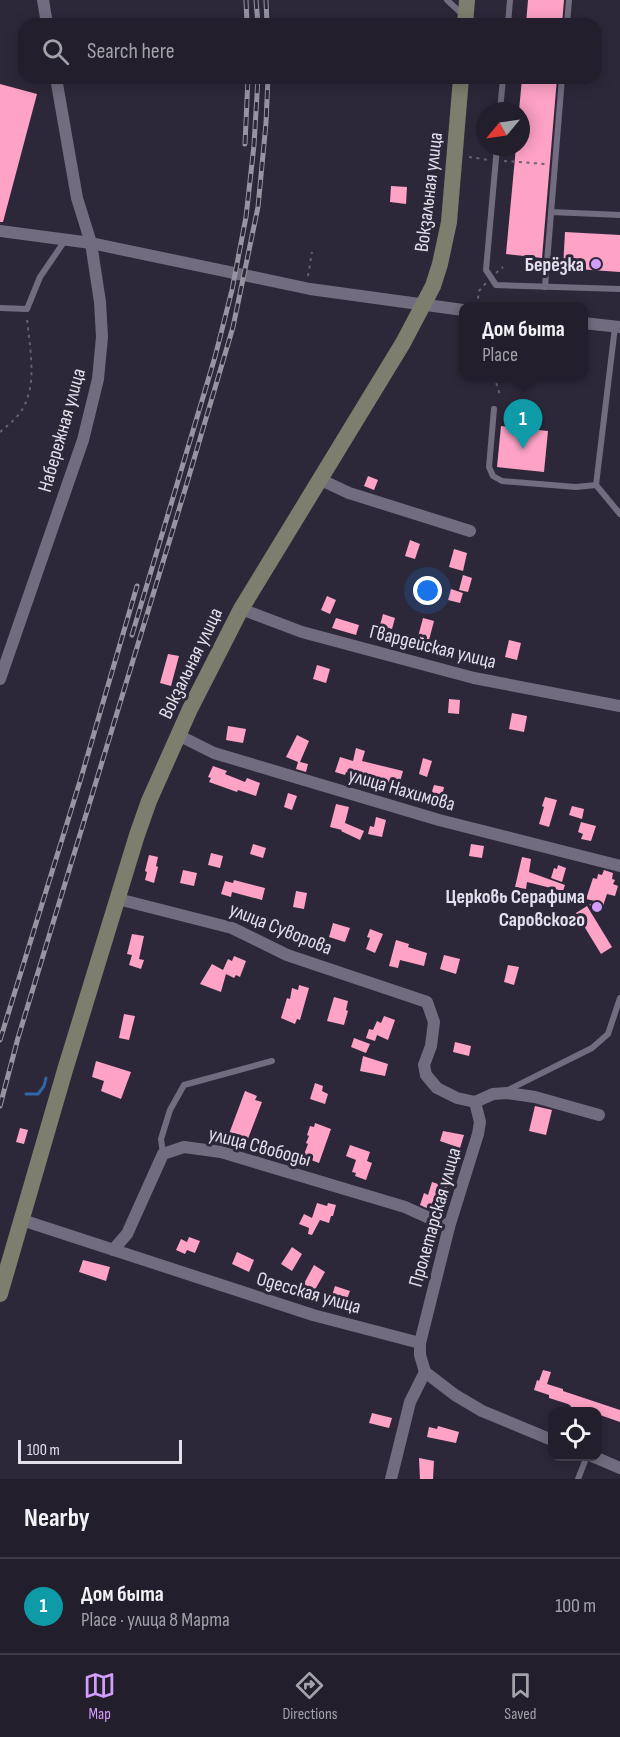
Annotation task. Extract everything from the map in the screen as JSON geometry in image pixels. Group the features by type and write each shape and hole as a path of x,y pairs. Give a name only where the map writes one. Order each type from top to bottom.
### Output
{"main road":[{"path":"465,18 467,0"},
{"name":"Вокзальная улица","path":"0,1294 136,835 149,801 178,735 241,609 403,343 433,286 449,222 460,84"}],"street":[{"path":"43,0 46,18"},
{"name":"Набережная улица","path":"0,680 82,440 98,379 102,338 100,302 91,243 77,198 57,84"},
{"path":"0,231 91,243 152,256 459,309"},
{"path":"588,323 617,326"},
{"path":"319,479 349,493 470,531"},
{"name":"Гвардейская улица","path":"241,609 302,632 474,678 620,706"},
{"name":"улица Нахимова","path":"178,735 213,753 439,820 620,866"},
{"name":"улица Суворова","path":"118,899 232,928 287,955 427,1002 434,1022 431,1046 424,1065 426,1075 437,1088 457,1098 475,1102"},
{"path":"475,1102 493,1094 535,1096 599,1115"},
{"name":"Пролетарская улица","path":"420,1342 449,1227 478,1134 480,1122 475,1102"},
{"name":"улица Свободы","path":"164,1154 184,1147 222,1152 405,1207 449,1227"},
{"path":"113,1250 127,1234 164,1154"},
{"name":"Одесская улица","path":"22,1220 313,1315 420,1342"},
{"path":"420,1342 420,1355 425,1371 455,1395 482,1411 548,1438"},
{"path":"391,1479 410,1402 425,1371"},
{"path":"602,1460 620,1468"}],"lane":[{"path":"447,0 462,18"},
{"path":"508,18 510,0"},
{"path":"568,18 569,0"},
{"path":"501,102 502,84"},
{"path":"545,287 562,84"},
{"path":"496,156 486,270 496,285 620,289"},
{"path":"551,212 620,214"},
{"path":"0,308 27,309 40,277 66,239"},
{"path":"617,326 596,485 620,514"},
{"path":"494,409 489,467 493,476 502,481 576,488 596,485"},
{"path":"501,1094 592,1048 609,1034 620,998"},
{"path":"164,1154 161,1139 170,1110 184,1085 272,1061"},
{"path":"578,1479 585,1461"}],"path":[{"path":"469,157 555,164"},
{"path":"309,284 312,252"},
{"path":"0,432 16,419 27,399 32,372 27,309"},
{"path":"496,380 500,395"}],"building":[{"path":"528,0 564,0 562,18 526,18"},
{"path":"0,84 37,94 3,222 0,222"},
{"path":"521,84 556,84 542,258 506,254 515,156 530,156 530,102 520,102"},
{"path":"391,186 407,187 406,204 390,202"},
{"path":"565,232 620,235 620,272 563,268"},
{"path":"501,426 548,431 544,472 497,467"},
{"path":"368,476 378,480 374,490 364,486"},
{"path":"410,540 420,544 415,559 405,556"},
{"path":"454,549 467,553 463,571 449,567"},
{"path":"463,575 472,578 468,592 459,590"},
{"path":"451,589 463,593 460,603 448,600"},
{"path":"327,596 336,600 330,614 321,610"},
{"path":"383,614 395,618 392,629 380,625"},
{"path":"336,618 359,625 356,635 332,628"},
{"path":"423,618 434,621 429,640 418,637"},
{"path":"509,640 521,643 517,660 505,657"},
{"path":"168,654 179,656 171,686 160,683"},
{"path":"317,665 330,669 326,683 313,679"},
{"path":"449,699 460,700 459,714 448,713"},
{"path":"512,713 527,716 524,732 509,729"},
{"path":"228,726 246,729 243,743 226,740"},
{"path":"297,735 309,741 300,762 308,764 306,772 296,769 298,762 286,757"},
{"path":"356,748 365,751 362,761 403,771 399,785 346,772 345,775 335,772 340,757 353,761"},
{"path":"423,758 432,761 427,777 419,774"},
{"path":"213,766 245,782 247,778 260,783 256,796 209,782 211,778 208,777"},
{"path":"434,785 444,787 441,801 430,798"},
{"path":"288,793 297,796 292,810 284,807"},
{"path":"545,797 557,800 549,827 539,824"},
{"path":"336,804 349,807 345,823 364,831 360,840 342,830 330,827"},
{"path":"572,806 584,809 582,819 569,815"},
{"path":"376,817 386,820 382,837 368,834 370,826 374,827"},
{"path":"581,822 596,826 591,841 581,839 583,834 578,832"},
{"path":"253,844 266,848 263,858 250,854"},
{"path":"471,844 484,846 482,858 469,856"},
{"path":"211,853 223,856 220,868 208,865"},
{"path":"149,855 158,857 154,883 145,880"},
{"path":"522,857 531,859 529,872 565,885 563,891 527,882 526,889 515,887"},
{"path":"558,865 566,868 562,882 551,878 554,868 557,869"},
{"path":"183,870 197,873 194,886 180,883"},
{"path":"604,870 613,873 612,879 615,880 613,884 618,886 615,896 607,894 602,909 589,905 595,901 586,899 593,878 597,879 598,874 602,875"},
{"path":"234,880 265,888 262,900 232,892 231,897 221,894 225,881 233,883"},
{"path":"296,891 307,893 304,909 293,907"},
{"path":"587,906 612,947 601,954 576,913"},
{"path":"333,923 350,928 345,942 329,937"},
{"path":"370,929 383,934 375,953 366,949"},
{"path":"132,934 144,936 139,959 144,960 141,969 129,965 132,955 127,954"},
{"path":"396,940 409,944 408,947 427,953 424,966 400,960 398,968 389,966"},
{"path":"444,955 460,959 456,974 440,969"},
{"path":"234,956 246,961 240,977 236,975 234,978 226,974 221,992 200,984 212,964 223,970 228,959 232,961"},
{"path":"508,965 519,967 514,985 504,982"},
{"path":"299,985 309,988 300,1020 297,1019 295,1024 281,1018 287,998 290,999 292,988 298,990"},
{"path":"334,997 348,1001 344,1025 327,1021"},
{"path":"124,1014 135,1016 129,1040 119,1038"},
{"path":"384,1016 395,1020 388,1040 377,1035 375,1041 366,1038 369,1029 373,1030 377,1021 381,1023"},
{"path":"354,1038 370,1044 366,1053 351,1047"},
{"path":"455,1042 471,1046 469,1056 453,1052"},
{"path":"363,1056 388,1064 385,1076 360,1071"},
{"path":"96,1061 131,1072 121,1099 101,1091 104,1081 92,1077"},
{"path":"315,1083 323,1086 322,1091 328,1094 325,1104 310,1099"},
{"path":"245,1091 257,1096 255,1100 262,1102 244,1149 226,1142"},
{"path":"535,1106 552,1110 546,1135 529,1131"},
{"path":"315,1123 331,1129 319,1163 303,1157 308,1144 306,1143 310,1126 314,1127"},
{"path":"20,1128 28,1130 24,1144 16,1142"},
{"path":"443,1131 464,1135 460,1148 440,1141"},
{"path":"350,1145 370,1152 367,1161 372,1163 366,1180 355,1176 356,1173 352,1172 356,1160 346,1156"},
{"path":"432,1182 447,1187 441,1206 446,1208 444,1216 420,1205 424,1193 428,1195"},
{"path":"317,1203 327,1206 328,1203 336,1205 329,1223 320,1220 312,1235 308,1234 309,1228 299,1224 304,1214 312,1218"},
{"path":"189,1237 200,1241 195,1253 187,1250 185,1254 176,1250 181,1239 187,1242"},
{"path":"292,1247 302,1254 292,1271 281,1264"},
{"path":"237,1252 254,1260 249,1272 232,1264"},
{"path":"83,1260 110,1267 106,1281 79,1272"},
{"path":"314,1265 325,1272 312,1295 301,1289"},
{"path":"335,1286 350,1291 345,1304 331,1299"},
{"path":"543,1370 551,1372 547,1384 620,1410 620,1422 602,1416 602,1407 570,1407 568,1404 549,1398 549,1395 534,1390 537,1380 539,1381"},
{"path":"372,1413 392,1418 389,1428 369,1423"},
{"path":"438,1426 459,1432 456,1443 427,1437 429,1427 437,1429"},
{"path":"419,1458 434,1461 433,1479 420,1479"}],"waterway":[{"path":"26,1094 38,1094 46,1078"}],"railway":[{"path":"246,0 247,18"},
{"path":"256,0 258,18"},
{"path":"266,0 267,18"},
{"path":"245,144 248,84"},
{"path":"132,635 215,357 232,290 246,217 258,84"},
{"path":"0,1106 18,1038 233,327 258,207 268,84"},
{"path":"0,1040 81,778 137,586"}],"place":[{"name":"Берёзка","path":"596,264"},
{"name":"Дом быта","path":"523,449"},
{"name":"Церковь Серафима Саровского","path":"597,907"}]}
